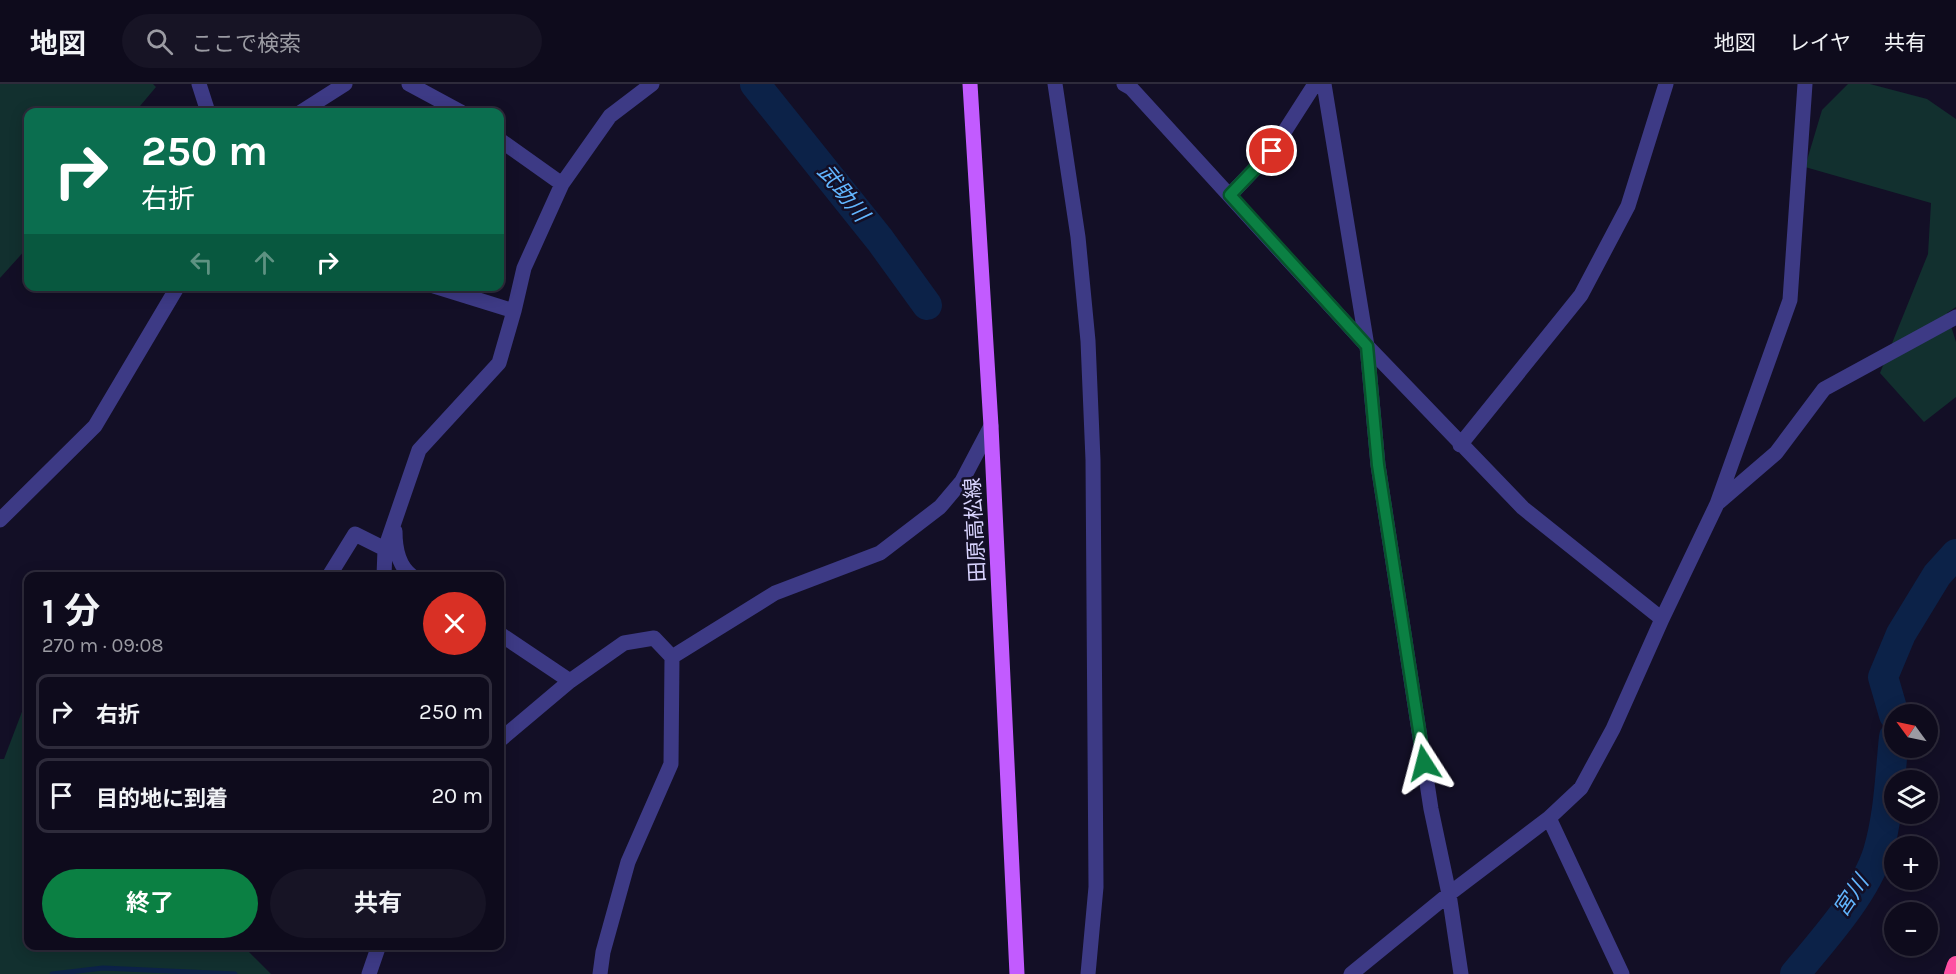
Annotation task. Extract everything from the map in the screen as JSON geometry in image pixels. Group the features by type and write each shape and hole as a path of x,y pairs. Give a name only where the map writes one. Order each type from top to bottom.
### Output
{"highway":[{"path":"1953,974 1956,965"}],"main road":[{"name":"田原高松線","path":"970,84 991,426 1017,974"}],"street":[{"path":"199,84 207,108"},
{"path":"307,108 345,84"},
{"path":"409,84 454,108"},
{"path":"384,572 385,549 419,450 499,363 524,268 562,184 610,116 652,84"},
{"path":"1055,84 1078,237 1088,341 1094,460 1096,887 1088,974"},
{"path":"1124,84 1131,88 1460,445 1523,508 1662,619"},
{"path":"1230,195 1272,151 1316,84"},
{"path":"1324,84 1367,346 1378,465 1431,809 1449,894 1461,974"},
{"path":"1460,445 1581,295 1628,206 1666,84"},
{"path":"1351,974 1449,894 1549,818 1581,788 1613,729 1717,504 1790,300 1805,84"},
{"path":"504,143 562,184"},
{"path":"0,520 94,426 175,291"},
{"path":"450,291 514,311"},
{"path":"1717,504 1776,453 1824,389 1956,317"},
{"path":"672,657 775,593 880,553 940,507 962,481 991,426"},
{"path":"394,521 395,549 407,572"},
{"path":"331,572 355,534 385,549"},
{"path":"504,637 570,681"},
{"path":"504,737 570,681 624,643 654,638 672,657 671,764 628,862 603,952 600,974"},
{"path":"1549,818 1622,974"},
{"path":"369,974 377,950"}],"green space":[{"path":"0,84 153,84 156,87 138,108 24,108 24,251 0,278"},
{"path":"1848,84 1870,84 1927,99 1956,119 1956,307 1947,313 1956,342 1956,397 1924,422 1880,373 1928,254 1931,203 1805,167 1822,110"},
{"path":"24,706 24,950 247,950 271,974 0,974 0,759 4,759"}],"waterway":[{"name":"武助川","path":"755,84 880,240 927,305"},
{"name":"宮川","path":"1891,704 1883,677 1901,634 1937,575 1956,554"},
{"name":"宮川","path":"1795,974 1842,916 1872,868 1885,824 1892,758"},
{"path":"52,974 103,968 235,974"}],"route":[{"path":"1272,151 1230,195 1367,346 1378,465 1424,763"}]}
